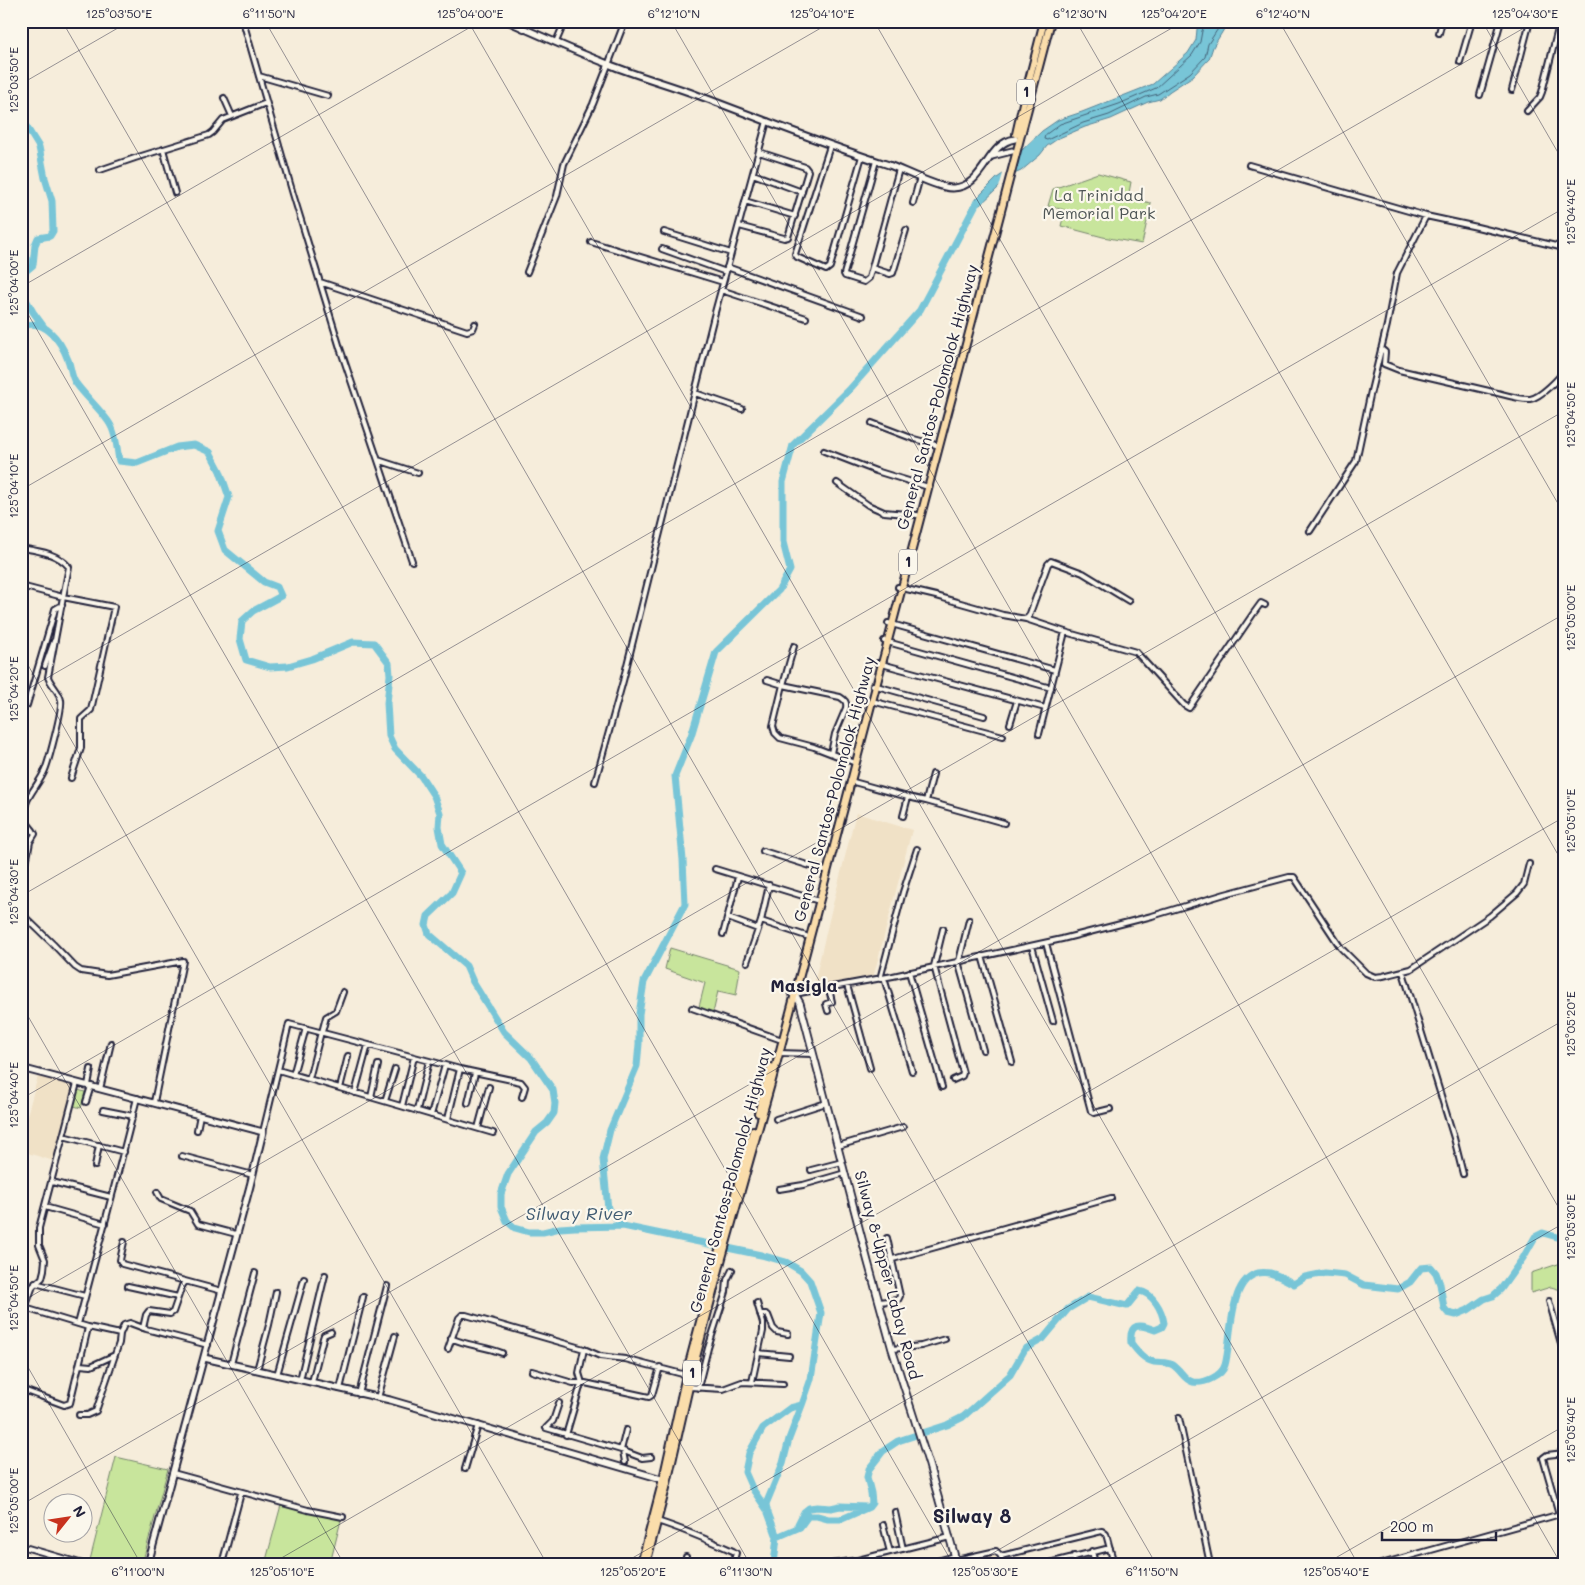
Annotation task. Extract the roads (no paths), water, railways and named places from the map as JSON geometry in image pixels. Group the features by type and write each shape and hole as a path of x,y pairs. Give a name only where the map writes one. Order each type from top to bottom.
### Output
{"highway":[{"name":"1","path":"1011,162 1022,103 1044,21"},
{"name":"1","path":"641,1564 666,1480 686,1375 793,994 823,870 886,641 1011,162 1051,21"},
{"name":"General Santos-Polomolok Highway","path":"900,588 1004,190"},
{"name":"General Santos-Polomolok Highway","path":"726,1232 778,1053 872,701 874,685"},
{"name":"General Santos-Polomolok Highway","path":"646,1564 719,1258"}],"main road":[{"name":"Silway 8-Upper Labay Road","path":"793,994 800,1003 892,1349 917,1426 956,1560"}],"street":[{"path":"243,21 340,348 412,561"},
{"path":"507,21 608,64 695,94 830,146 947,188 961,187 969,184 977,177 1002,144 1015,139"},
{"path":"556,42 565,21"},
{"path":"527,272 557,196 564,164 592,104 625,21"},
{"path":"1439,33 1442,21"},
{"path":"1460,62 1472,21"},
{"path":"1480,95 1501,21"},
{"path":"1512,90 1530,21"},
{"path":"1527,111 1540,97 1542,92 1560,21"},
{"path":"259,76 328,96"},
{"path":"224,98 232,116"},
{"path":"100,170 209,135 214,132 222,120 266,103"},
{"path":"595,782 623,680 723,282 767,122"},
{"path":"830,146 794,254 797,258 826,270 830,267 862,156"},
{"path":"163,149 175,193"},
{"path":"992,156 1012,151"},
{"path":"738,226 785,238 789,236 808,171 807,168 759,152"},
{"path":"876,161 844,275 864,282 869,278 898,169"},
{"path":"1249,165 1426,216 1564,248"},
{"path":"753,174 802,192"},
{"path":"913,203 920,177"},
{"path":"746,201 795,216"},
{"path":"1310,531 1356,461 1397,273 1426,216"},
{"path":"872,268 890,274 893,273 906,230"},
{"path":"664,232 731,253"},
{"path":"591,242 723,282"},
{"path":"662,249 727,269 863,316"},
{"path":"320,282 467,331 473,329 476,324"},
{"path":"721,290 806,318"},
{"path":"1381,349 1385,352 1383,362 1385,365 1530,399 1553,383 1564,369"},
{"path":"695,393 742,409"},
{"path":"872,423 936,445"},
{"path":"824,451 885,474 925,486"},
{"path":"378,460 418,473"},
{"path":"837,482 868,505 884,512 918,515"},
{"path":"21,548 55,556 69,567 48,677 61,698 61,712 45,770 26,803 24,812 25,822 35,834 30,842 27,858"},
{"path":"1026,619 1029,616 1051,560 1083,572 1129,601"},
{"path":"21,586 114,607 91,710 81,719 80,748 71,778"},
{"path":"900,588 1026,619 1139,653 1184,705 1189,708 1261,603 1265,604"},
{"path":"27,705 55,609 62,605"},
{"path":"890,624 1055,670"},
{"path":"48,635 57,625"},
{"path":"1039,734 1065,632"},
{"path":"45,666 50,647 55,639"},
{"path":"886,641 1051,688"},
{"path":"794,646 773,726 775,733 780,738 831,753 853,762"},
{"path":"879,664 1045,708"},
{"path":"767,680 840,696 845,699 847,705 835,734 831,753"},
{"path":"874,685 984,716"},
{"path":"872,701 1003,736"},
{"path":"1010,724 1017,701"},
{"path":"926,801 933,774"},
{"path":"850,781 1004,822"},
{"path":"903,816 908,796"},
{"path":"912,1071 882,978 903,892 917,849"},
{"path":"763,850 823,870"},
{"path":"793,994 829,989 1046,943 1152,916 1291,877 1294,877 1341,948 1366,973 1375,977 1383,976 1403,972 1411,968 1490,916 1512,898 1524,884 1529,864"},
{"path":"715,869 816,900"},
{"path":"723,934 738,876"},
{"path":"747,962 761,921 769,885"},
{"path":"21,913 74,967 81,970 107,975 183,961 154,1102"},
{"path":"728,918 758,928"},
{"path":"969,920 959,961 983,1050"},
{"path":"761,921 806,936"},
{"path":"943,929 934,966 963,1073 962,1076 953,1080"},
{"path":"1046,943 1092,1111 1094,1114 1110,1109"},
{"path":"1032,946 1053,1021"},
{"path":"982,956 1012,1062"},
{"path":"909,972 942,1087"},
{"path":"1403,972 1454,1138 1463,1174"},
{"path":"847,985 870,1068"},
{"path":"828,1011 826,1004 832,1002 829,989"},
{"path":"309,1079 326,1017 336,1011 343,992"},
{"path":"692,1008 779,1039"},
{"path":"148,1564 253,1175 289,1024 460,1069 521,1082 525,1087 522,1097"},
{"path":"293,1075 306,1028"},
{"path":"100,1089 111,1042"},
{"path":"356,1093 368,1045"},
{"path":"778,1053 813,1054"},
{"path":"340,1088 348,1056"},
{"path":"402,1106 414,1057"},
{"path":"417,1110 429,1061"},
{"path":"370,1097 378,1065"},
{"path":"431,1115 445,1065"},
{"path":"21,1068 263,1132"},
{"path":"86,1102 90,1086 91,1069"},
{"path":"385,1101 395,1069"},
{"path":"448,1119 460,1069"},
{"path":"278,1070 493,1133"},
{"path":"468,1103 475,1072"},
{"path":"77,1082 39,1228 39,1244 45,1263 42,1278 33,1286 25,1308 88,1327 120,1334"},
{"path":"478,1128 489,1087"},
{"path":"78,1324 106,1224 111,1197 137,1098"},
{"path":"776,1119 826,1103"},
{"path":"103,1110 133,1116"},
{"path":"197,1130 200,1115"},
{"path":"838,1146 903,1127"},
{"path":"63,1136 124,1152"},
{"path":"95,1166 99,1145"},
{"path":"182,1156 253,1175"},
{"path":"811,1170 842,1162"},
{"path":"779,1189 803,1185 845,1172"},
{"path":"52,1182 111,1197"},
{"path":"158,1192 161,1199 190,1211 198,1224 236,1234"},
{"path":"893,1259 1111,1198"},
{"path":"45,1207 106,1224"},
{"path":"879,1302 898,1300 900,1296 887,1238"},
{"path":"124,1242 120,1260 122,1264 222,1291"},
{"path":"698,1388 708,1348 726,1292 727,1280 732,1270"},
{"path":"231,1364 255,1273"},
{"path":"300,1380 325,1275"},
{"path":"277,1375 304,1279"},
{"path":"143,1328 148,1312 172,1313 185,1282"},
{"path":"35,1283 85,1296"},
{"path":"128,1286 178,1297"},
{"path":"359,1394 387,1286"},
{"path":"257,1370 270,1326 276,1292"},
{"path":"340,1389 363,1296"},
{"path":"1549,1301 1564,1354"},
{"path":"752,1382 763,1331 757,1303"},
{"path":"760,1314 768,1315 773,1328 777,1332 788,1334"},
{"path":"448,1349 459,1318 462,1315 466,1315 584,1349 600,1356 625,1358 686,1375"},
{"path":"79,1415 87,1415 96,1411 120,1343 120,1334 124,1325 130,1323 208,1345"},
{"path":"21,1389 67,1404 71,1399 88,1327"},
{"path":"312,1382 324,1335 331,1332"},
{"path":"378,1398 395,1336"},
{"path":"451,1338 460,1342 487,1347 502,1353"},
{"path":"892,1349 921,1346 945,1339"},
{"path":"566,1434 581,1383 579,1373 584,1349"},
{"path":"758,1353 789,1356"},
{"path":"80,1364 91,1366 115,1355"},
{"path":"204,1358 378,1398 666,1480"},
{"path":"532,1371 562,1381 649,1397 652,1395 660,1367"},
{"path":"689,1387 724,1389 742,1382 783,1384"},
{"path":"559,1403 553,1421 544,1428 642,1458 651,1457"},
{"path":"1179,1418 1210,1564"},
{"path":"466,1470 478,1425"},
{"path":"625,1462 622,1451 626,1430"},
{"path":"1559,1514 1543,1458 1547,1455 1564,1453"},
{"path":"172,1473 343,1517"},
{"path":"222,1564 241,1492"},
{"path":"895,1512 902,1549"},
{"path":"1381,1564 1564,1513"},
{"path":"657,1521 733,1551 736,1553 733,1564"},
{"path":"883,1525 890,1552"},
{"path":"1001,1556 1102,1531 1106,1534 1114,1564"},
{"path":"831,1564 858,1560 950,1537"},
{"path":"21,1546 83,1564"},
{"path":"1045,1564 1110,1548"},
{"path":"926,1564 956,1560 996,1550 1001,1556 1002,1564"},
{"path":"1092,1551 1095,1564"},
{"path":"685,1564 686,1556"},
{"path":"1074,1556 1076,1564"},
{"path":"858,1560 863,1564"}],"water":[{"path":"1202,21 1229,21 1213,47 1209,59 1193,76 1160,99 1148,102 1111,119 1059,138 1047,146 1040,155 1021,171 1012,175 980,205 976,204 976,199 997,178 1016,165 1021,151 1042,131 1058,120 1153,84 1188,53 1196,40 1197,29"}],"waterway":[{"path":"21,118 39,147 52,201 53,231 50,236 38,238 35,245 33,265 21,275"},
{"path":"623,1226 608,1209 603,1159 610,1130 637,1066 639,1014 644,982 685,904 675,776 691,736 716,652 779,590 790,570 783,542 783,482 793,445 849,390 920,310 976,204 982,198"},
{"path":"21,291 44,327"},
{"name":"Silway River","path":"21,327 29,324 37,325 50,332 56,338 65,353 75,382 111,425 116,440 119,461 137,463 177,447 194,445 210,452 220,471 229,497 218,531 225,550 264,582 277,587 281,596 253,611 242,621 240,639 246,660 270,667 288,666 312,659 353,642 374,643 389,663 390,675 387,703 389,736 395,749 421,776 434,796 440,813 439,827 442,844 461,873 452,893 428,916 426,925 429,934 466,966 473,982 504,1032 531,1058 553,1090 554,1113 547,1123 536,1132 508,1174 501,1194 501,1207 507,1221 515,1228 529,1232 543,1232 575,1227 623,1226 786,1262 801,1271 810,1281 821,1313 811,1379 802,1405 790,1408 763,1428 749,1453 745,1472 752,1488 767,1510 777,1537 774,1564"},
{"path":"777,1537 800,1527 808,1516 842,1519 869,1507 872,1503 867,1477 869,1469 883,1451 898,1441 947,1425 963,1417 1010,1375 1025,1349 1043,1339 1068,1309 1088,1297 1127,1306 1139,1291 1149,1295 1159,1308 1164,1323 1162,1327 1155,1330 1137,1326 1132,1331 1131,1343 1147,1359 1154,1362 1171,1364 1190,1381 1202,1382 1216,1376 1223,1369 1234,1306 1246,1280 1256,1274 1270,1273 1294,1284 1305,1277 1325,1273 1345,1275 1364,1285 1398,1289 1410,1282 1421,1268 1431,1267 1436,1273 1440,1284 1444,1308 1448,1313 1456,1315 1493,1296 1501,1289 1535,1237 1543,1233 1564,1239"},
{"path":"767,1510 766,1504 783,1463 789,1439 802,1405"},
{"path":"798,1524 804,1512 809,1508 866,1507"}],"district":[{"name":"Masigla","path":"804,986"},
{"name":"Silway 8","path":"972,1516"}],"park label":[{"name":"La Trinidad Memorial Park","path":"1099,204"}]}
